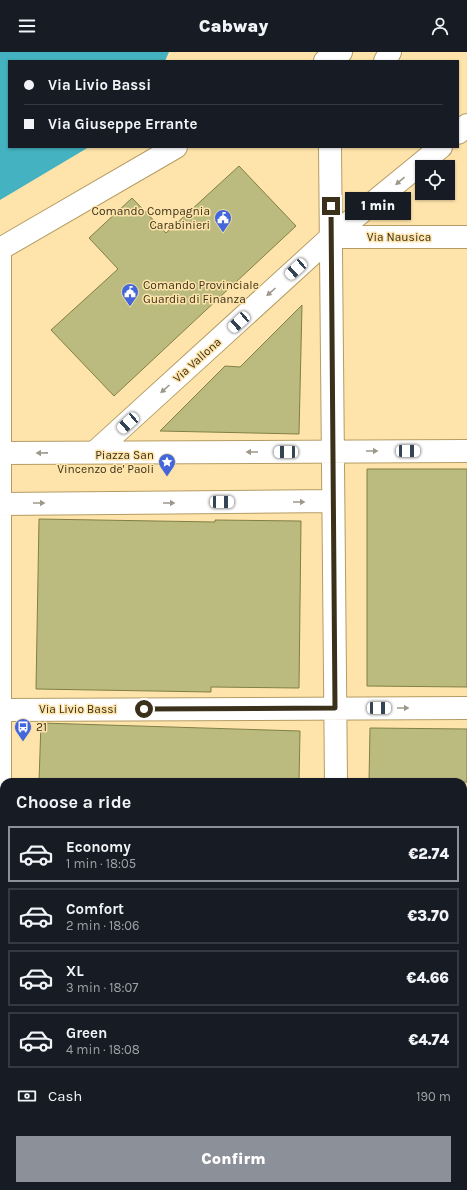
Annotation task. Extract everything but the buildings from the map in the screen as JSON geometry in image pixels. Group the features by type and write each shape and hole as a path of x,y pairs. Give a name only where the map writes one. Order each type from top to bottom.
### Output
{"street":[{"path":"459,132 467,125"},
{"path":"0,957 0,249 174,148"},
{"name":"Via Vallona","path":"95,452 331,237 440,148"},
{"path":"333,151 331,237 336,778"},
{"name":"Via Nausica","path":"331,237 467,237"},
{"path":"0,453 467,451"},
{"path":"0,504 333,501"},
{"name":"Via Livio Bassi","path":"0,710 467,708"}],"water":[{"path":"0,52 169,52 165,60 8,60 8,148 87,148 0,200"}],"place":[{"name":"Comando Compagnia Carabinieri","path":"223,233"},
{"name":"Comando Provinciale Guardia di Finanza","path":"130,307"},
{"name":"Piazza San Vincenzo de' Paoli","path":"167,477"},
{"name":"21","path":"23,742"}],"route":[{"path":"144,709 335,708 331,206"}]}
